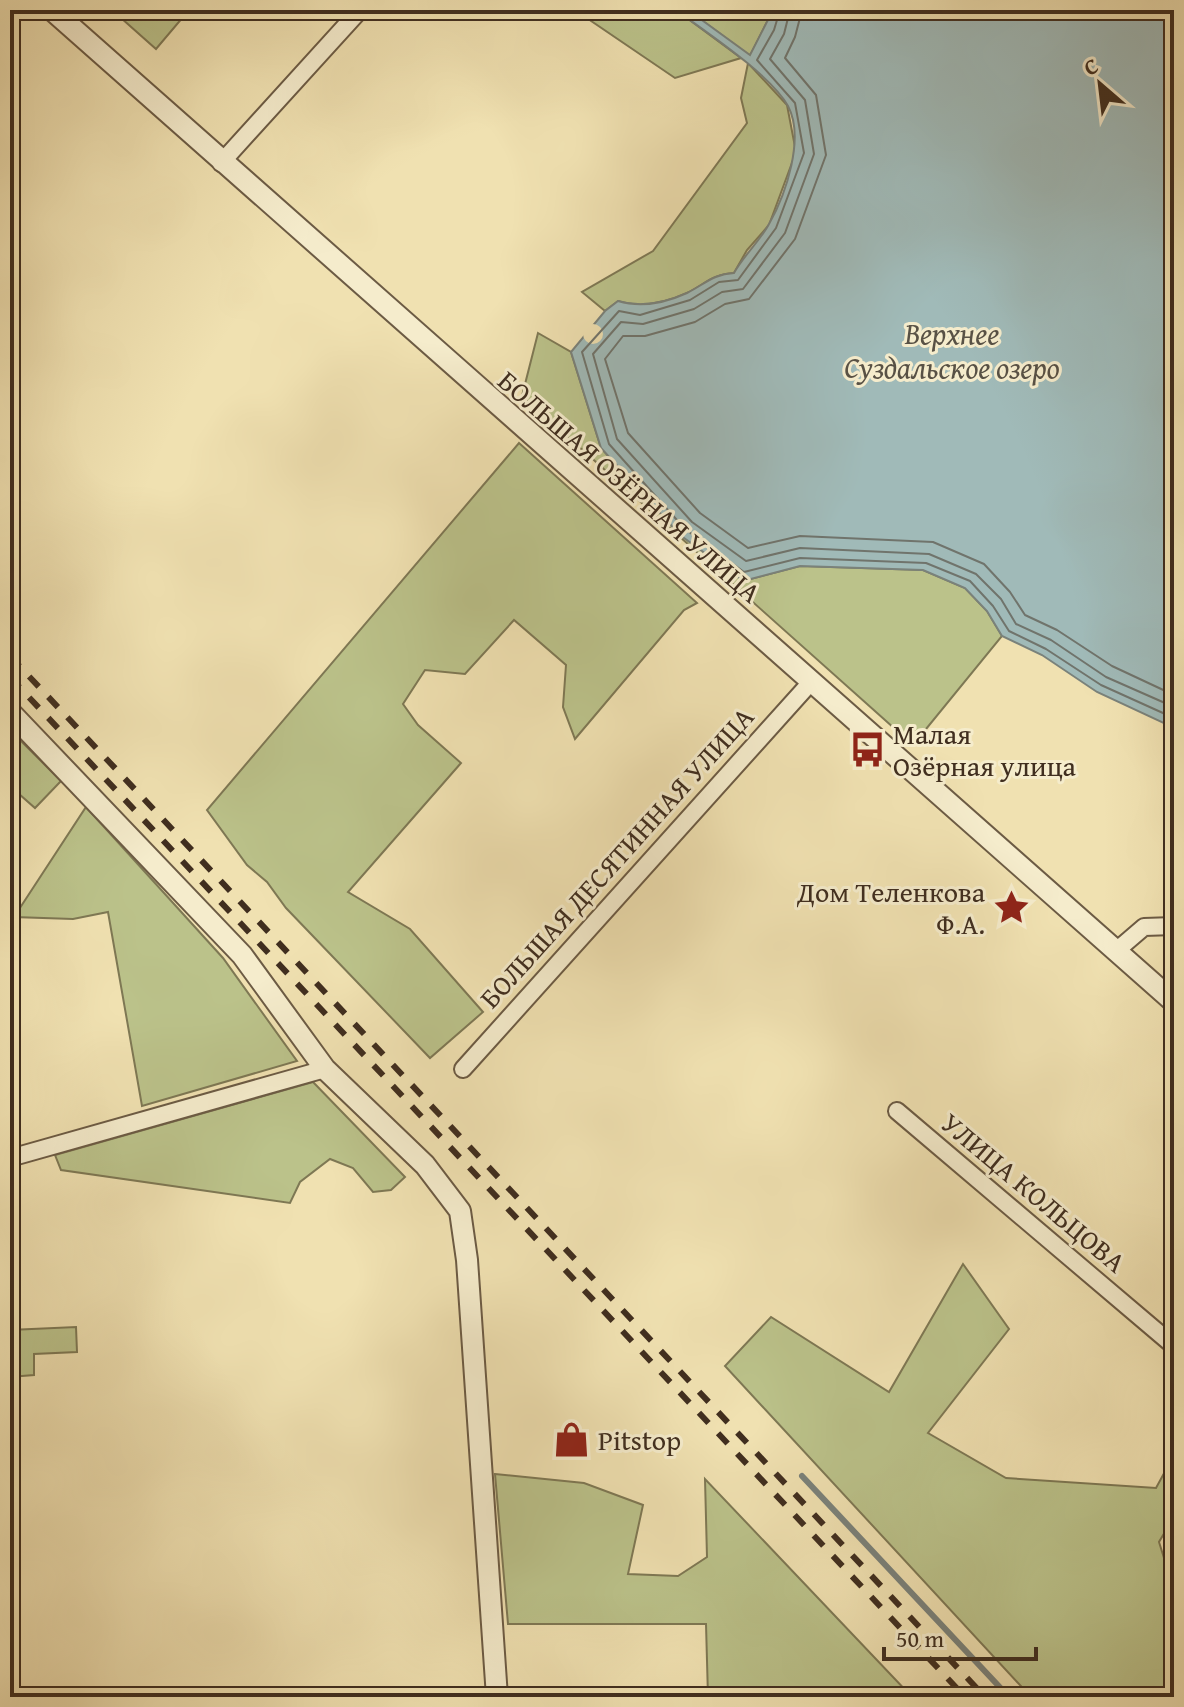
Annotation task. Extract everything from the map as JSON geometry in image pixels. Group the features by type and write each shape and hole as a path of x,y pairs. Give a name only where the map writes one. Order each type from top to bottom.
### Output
{"street":[{"name":"БОЛЬШАЯ ОЗЁРНАЯ УЛИЦА","path":"52,10 221,163 1174,1002"},
{"path":"221,163 360,10"},
{"name":"БОЛЬШАЯ ДЕСЯТИННАЯ УЛИЦА","path":"463,1069 811,682"},
{"path":"10,712 242,955 325,1069 425,1165 460,1211 467,1260 497,1697"},
{"path":"1116,951 1144,927 1174,926"},
{"path":"10,1158 325,1069"},
{"name":"УЛИЦА КОЛЬЦОВА","path":"897,1111 1174,1346"}],"green space":[{"path":"112,10 189,10 156,49"},
{"path":"575,10 676,10 741,58 675,78"},
{"path":"688,10 773,10 750,56"},
{"path":"748,63 787,105 796,152 769,225 747,250 734,273 715,277 670,299 644,304 618,301 605,311 582,292 653,251 747,123 741,98"},
{"path":"538,333 571,352 601,448 680,535 747,580 800,566 923,570 965,588 987,611 1002,636 913,745 522,396"},
{"path":"519,443 697,603 684,610 575,739 563,707 566,665 514,620 465,674 425,670 403,704 418,725 461,763 348,892 410,929 483,1012 430,1058 286,908 267,882 247,865 207,810"},
{"path":"10,730 61,781 35,808 10,786"},
{"path":"86,807 223,958 297,1061 142,1106 108,912 73,919 14,917"},
{"path":"313,1082 405,1177 391,1190 373,1192 353,1168 330,1159 300,1182 290,1203 61,1170 55,1155"},
{"path":"963,1264 1009,1329 928,1433 1006,1478 1156,1488 1174,1455 1174,1517 1159,1542 1174,1590 1172,1697 1031,1697 725,1366 771,1317 889,1392"},
{"path":"76,1327 77,1352 34,1354 34,1375 10,1377 10,1330"},
{"path":"495,1474 584,1483 643,1505 628,1574 678,1576 707,1557 705,1479 912,1697 708,1697 706,1624 508,1624"}],"water":[{"name":"Верхнее Суздальское озеро","path":"676,10 688,10 750,55 773,10 1174,10 1174,724 1170,726 1097,692 1042,655 1002,636 987,611 965,588 923,570 800,566 743,581 680,535 601,448 571,352 605,311 618,301 635,304 662,302 687,293 715,277 734,273 769,224 787,182 794,149 793,119 780,94 737,55"}],"pier":[{"path":"593,324 600,327 603,334 600,341 593,344 586,341 583,334 586,327"}],"waterway":[{"path":"802,1476 1009,1697"}],"railway":[{"path":"10,656 985,1697"},
{"path":"10,677 965,1697"}],"place":[{"name":"Малая Озёрная улица","path":"867,749"},
{"name":"Дом Теленкова Ф.А.","path":"1011,907"},
{"name":"Pitstop","path":"572,1439"}]}
